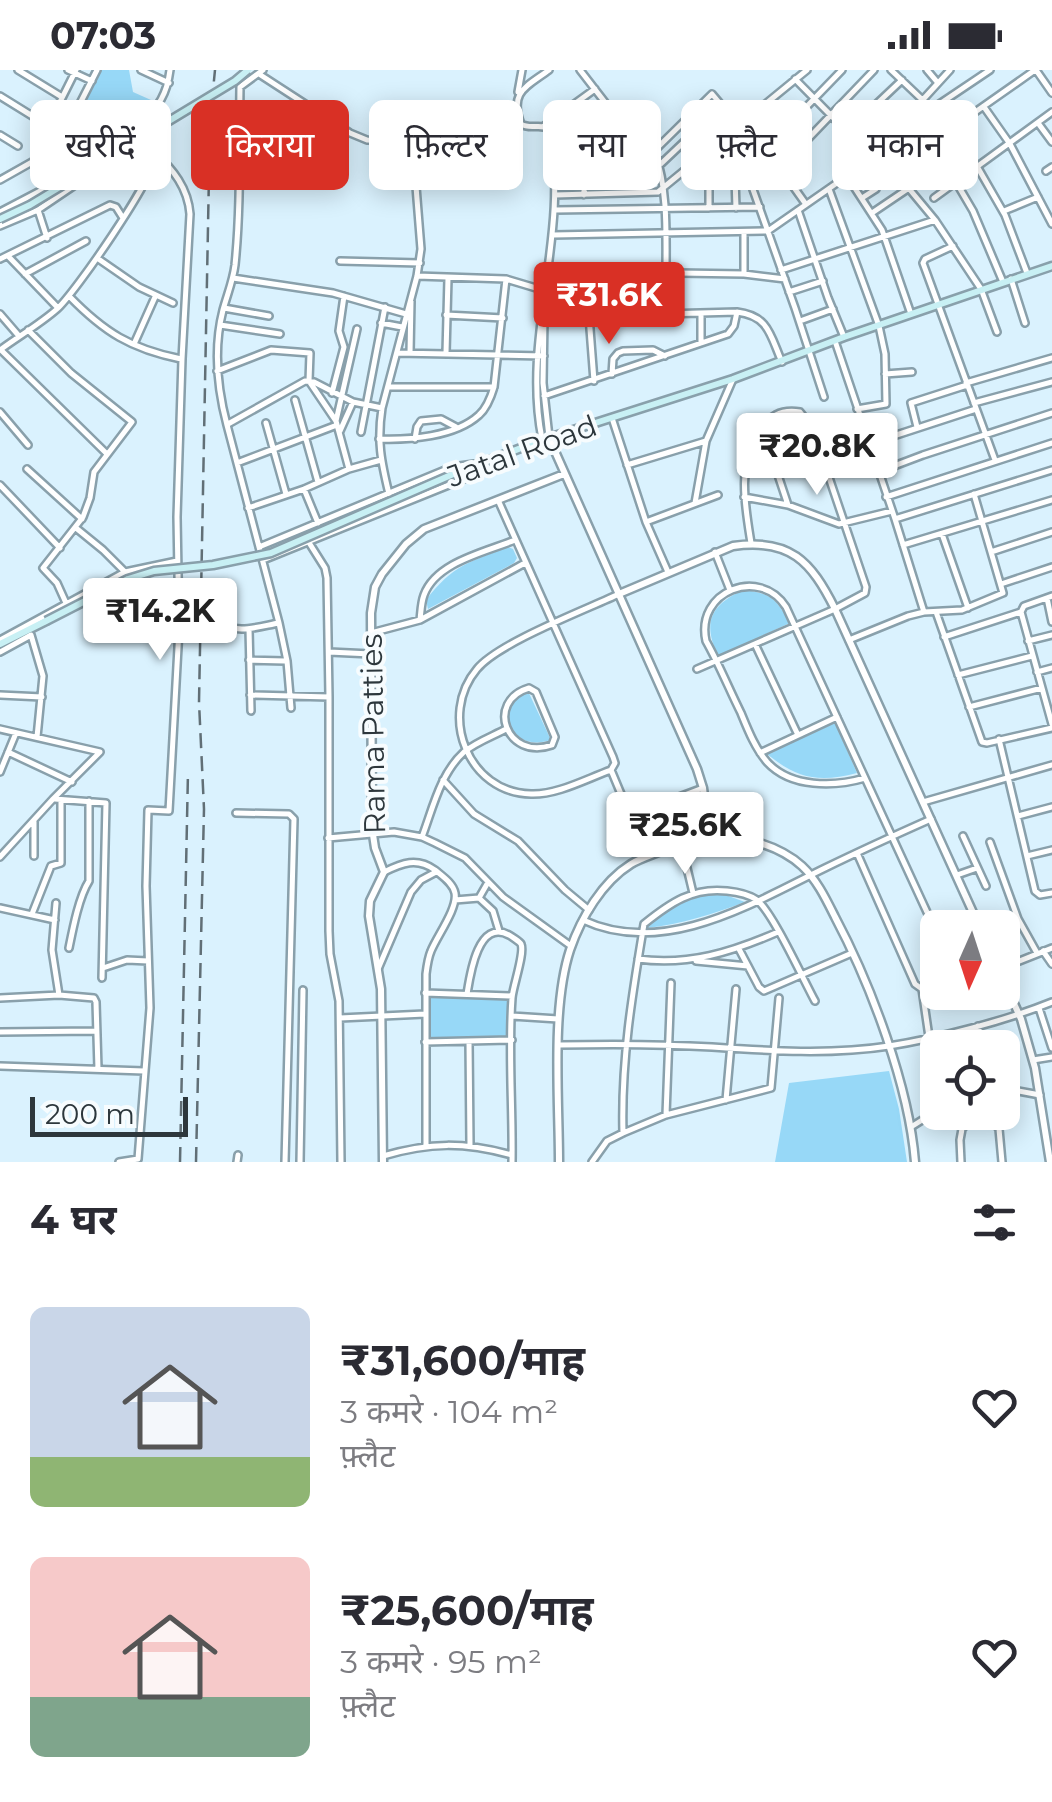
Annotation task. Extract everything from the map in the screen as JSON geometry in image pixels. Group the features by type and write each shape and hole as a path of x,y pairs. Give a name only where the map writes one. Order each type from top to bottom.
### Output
{"main road":[{"path":"0,219 30,205 235,82 248,70"},
{"name":"Jatal Road","path":"0,642 128,579 154,571 272,554 477,464 733,380 844,337 1052,266"}],"street":[{"path":"18,70 62,97"},
{"path":"82,100 97,70"},
{"path":"141,70 168,82"},
{"path":"162,100 170,70"},
{"path":"522,70 518,94 521,124 543,126"},
{"path":"518,94 549,70"},
{"path":"580,70 604,100"},
{"path":"770,100 807,70"},
{"path":"814,99 842,70"},
{"path":"812,134 874,70"},
{"path":"891,70 921,100"},
{"path":"927,70 938,83"},
{"path":"923,100 950,70"},
{"path":"947,100 990,70"},
{"path":"978,112 1036,70 1052,92"},
{"path":"61,100 73,71 92,81"},
{"path":"290,708 279,623 226,425 217,370 220,325 233,278 240,174 240,87 261,72 350,134 411,146 421,249 378,438 389,494"},
{"path":"795,79 830,114"},
{"path":"881,100 902,80"},
{"path":"579,100 595,88"},
{"path":"0,96 30,115"},
{"path":"984,108 1010,144 1052,224"},
{"path":"1027,274 1003,211 978,168 1052,112"},
{"path":"1038,123 1052,142"},
{"path":"661,144 681,124"},
{"path":"0,135 18,146"},
{"path":"661,165 681,146"},
{"path":"0,180 30,163"},
{"path":"119,1162 138,1159 150,1008 148,810 168,812 179,629 182,359 191,228 189,205 171,169"},
{"path":"555,195 649,194 663,189 681,174"},
{"path":"661,181 666,272"},
{"path":"553,235 768,231 832,187"},
{"path":"829,189 879,326 885,354 886,404 857,409"},
{"path":"0,219 46,190"},
{"path":"0,219 38,210 68,190"},
{"path":"106,453 0,350 69,296 139,190"},
{"path":"555,190 553,235 540,326 538,410 546,439 697,769 709,836"},
{"path":"584,190 584,195"},
{"path":"709,190 709,208"},
{"path":"735,190 736,208"},
{"path":"753,190 824,397"},
{"path":"796,190 806,204"},
{"path":"857,190 884,237 911,314"},
{"path":"862,198 874,190"},
{"path":"872,212 906,190"},
{"path":"911,190 981,289 997,332"},
{"path":"934,198 945,190"},
{"path":"961,190 1026,323"},
{"path":"1003,211 1038,196"},
{"path":"1043,206 1052,204"},
{"path":"0,259 110,205 123,218"},
{"path":"555,210 760,208"},
{"path":"38,210 47,238"},
{"path":"798,210 844,337"},
{"path":"781,270 935,220"},
{"path":"744,232 744,274"},
{"path":"25,274 86,240"},
{"path":"953,246 923,260 995,460"},
{"path":"8,256 58,308"},
{"path":"97,258 172,303"},
{"path":"340,261 420,263"},
{"path":"548,271 744,274 785,279"},
{"path":"417,276 506,279 546,290"},
{"path":"233,278 344,296 406,314"},
{"path":"446,353 448,278"},
{"path":"378,438 415,439 456,427 480,414 494,386 506,279"},
{"path":"790,292 822,281"},
{"path":"410,353 412,295"},
{"path":"69,296 99,326 134,344 182,359"},
{"path":"134,344 156,296"},
{"path":"332,393 344,347 339,330 344,296"},
{"path":"361,432 384,307"},
{"path":"224,308 268,316"},
{"path":"800,321 832,309"},
{"path":"544,396 728,334 737,312"},
{"path":"701,313 702,343"},
{"path":"0,314 19,336"},
{"path":"544,314 750,314 762,320 782,362"},
{"path":"446,315 503,318"},
{"path":"588,316 594,381"},
{"path":"381,323 402,328"},
{"path":"220,325 280,334"},
{"path":"337,423 357,328"},
{"path":"28,330 70,373 131,421 93,474 82,519 43,568 57,583 66,603"},
{"path":"835,341 924,612"},
{"path":"217,370 271,350 308,352 309,381 337,423 349,469"},
{"path":"612,374 613,359 618,353 654,350 665,356"},
{"path":"396,353 540,356"},
{"path":"540,356 546,439"},
{"path":"918,427 912,402 1052,358"},
{"path":"885,374 912,372"},
{"path":"695,503 706,442 733,380"},
{"path":"226,425 309,381 342,398 382,408"},
{"path":"823,458 1052,382"},
{"path":"388,387 494,386"},
{"path":"295,400 318,482"},
{"path":"340,434 353,402"},
{"path":"697,669 835,609 866,590 812,427 794,411 770,417 751,444 744,497 751,543"},
{"path":"0,412 28,444"},
{"path":"878,472 1052,413"},
{"path":"612,418 646,522 668,572"},
{"path":"415,439 421,420 441,420 456,427"},
{"path":"266,422 286,494"},
{"path":"236,464 337,423"},
{"path":"626,465 706,442"},
{"path":"886,497 1052,443"},
{"path":"751,444 775,466 788,506"},
{"path":"248,508 381,460"},
{"path":"259,548 452,467 477,464"},
{"path":"262,560 466,478 477,464"},
{"path":"27,469 82,519"},
{"path":"744,497 845,524 894,515 1052,470"},
{"name":"Rama Patties","path":"382,1159 381,989 368,916 370,901 384,872 373,836 371,613 376,587 406,544 424,528 564,474"},
{"path":"0,485 60,548"},
{"path":"304,489 318,523"},
{"path":"646,522 718,494"},
{"path":"849,640 908,616 968,608 1001,595 1003,590 974,494"},
{"path":"498,500 525,564 554,624 613,757 614,763 611,770 545,793 517,793 486,776 466,751 460,735 460,707 475,670 498,651 554,624 619,594 715,552 751,543 767,545 810,566 819,578 972,910"},
{"path":"903,546 1052,500"},
{"path":"76,528 125,572"},
{"path":"990,552 1052,532"},
{"path":"942,534 968,608"},
{"path":"420,620 427,588 441,574 515,540"},
{"path":"308,541 326,573 329,944 340,1018 341,1162"},
{"path":"715,552 730,590"},
{"path":"0,642 125,572 177,561"},
{"path":"371,633 420,620 525,564"},
{"path":"1001,584 1052,567"},
{"path":"226,583 227,624 233,629 279,623"},
{"path":"865,778 828,785 807,781 784,774 760,752 706,641 705,624 713,604 730,590 758,587 780,596 893,836 926,910"},
{"path":"944,637 1020,612 1024,606 1049,597 1052,622"},
{"path":"936,612 982,742 1052,726 1048,698 1020,612"},
{"path":"249,628 251,712"},
{"path":"0,652 31,635 42,670 38,737"},
{"path":"1028,641 1052,635"},
{"path":"755,644 798,735"},
{"path":"328,652 371,654"},
{"path":"958,675 1032,656"},
{"path":"248,660 287,662"},
{"path":"1037,672 1052,668"},
{"path":"969,707 1042,688"},
{"path":"523,689 533,689 555,742 543,748 524,746 506,729 506,709 523,689"},
{"path":"250,694 329,697"},
{"path":"0,695 42,697"},
{"path":"760,752 837,717"},
{"path":"0,729 100,752 1,855"},
{"path":"422,837 442,780 466,751 506,729"},
{"path":"0,772 16,733"},
{"path":"998,740 1037,894 1052,893"},
{"path":"8,752 72,782"},
{"path":"923,802 1052,764"},
{"path":"611,770 622,794"},
{"path":"442,780 474,814 518,841 589,910"},
{"path":"639,812 703,788"},
{"path":"52,799 106,803 102,978"},
{"path":"32,914 51,866 61,862 61,800"},
{"path":"69,948 89,881 90,801"},
{"path":"1018,816 1052,808"},
{"path":"674,810 693,893"},
{"path":"236,813 289,814 294,819 285,1162"},
{"path":"706,814 755,818"},
{"path":"34,819 34,856"},
{"path":"583,920 614,932 643,933 696,924 758,901 931,820"},
{"path":"328,838 394,832 422,837 465,858 503,898 571,946"},
{"path":"559,1162 559,1019 571,946 589,910 610,882 631,864 682,842 709,836 742,840 782,852 801,865 820,889 852,953 889,1046 911,1127 915,1162"},
{"path":"963,836 986,886"},
{"path":"990,842 1018,919 1052,964"},
{"path":"1027,856 1052,850"},
{"path":"857,852 911,977 920,987"},
{"path":"384,872 416,861 429,865 452,887 455,900 429,957 426,1145"},
{"path":"956,875 978,868"},
{"path":"378,969 411,892 420,880 437,872"},
{"path":"479,898 487,883"},
{"path":"623,1133 625,1044 644,924 678,898 712,890 743,894 758,901 815,1001"},
{"path":"455,900 479,898 493,911 499,931"},
{"path":"56,903 52,950 60,996"},
{"path":"0,908 55,920"},
{"path":"382,1159 426,1145 470,1146 512,1158 512,996 521,944 499,931 482,941 467,994"},
{"path":"638,959 667,963 692,960 739,948 778,932"},
{"path":"739,948 758,987 764,991 852,953"},
{"path":"1020,960 1052,948"},
{"path":"102,968 127,960 148,962"},
{"path":"692,960 748,966"},
{"path":"666,1115 672,983"},
{"path":"726,1100 736,989"},
{"path":"300,1162 303,990"},
{"path":"426,993 512,996"},
{"path":"0,998 95,999 98,1068"},
{"path":"592,1162 606,1142 666,1115 771,1088 780,998"},
{"path":"962,1030 1052,1002"},
{"path":"1039,1008 1052,1048"},
{"path":"1017,1010 1033,1060 1050,1162"},
{"path":"340,1018 426,1014"},
{"path":"512,1016 559,1019"},
{"path":"978,1026 979,1030"},
{"path":"0,1032 95,1032"},
{"path":"559,1045 830,1051 920,1039"},
{"path":"426,1042 512,1040"},
{"path":"469,1041 470,1146"},
{"path":"1033,1060 1052,1057"},
{"path":"0,1066 144,1071"},
{"path":"1020,1091 1040,1095"},
{"path":"961,1162 962,1128 981,1118 992,1120 999,1129 1002,1162"},
{"path":"911,1127 920,1121"}],"shaded area":[{"path":"100,70 129,70 133,92 151,100 85,100"},
{"path":"508,547 517,558 514,563 428,609 426,600 454,572"},
{"path":"743,590 772,599 790,623 718,656 711,634 712,617 723,602"},
{"path":"527,689 551,740 525,740 511,727 511,708"},
{"path":"835,723 857,773 809,777 767,754"},
{"path":"720,893 745,902 697,918 647,928 673,905"},
{"path":"429,997 508,997 508,1038 429,1038"},
{"path":"889,1071 907,1162 775,1162 789,1083"}],"railway":[{"path":"196,1162 204,809 199,702 210,121 215,70"},
{"path":"180,1162 188,772"}]}
